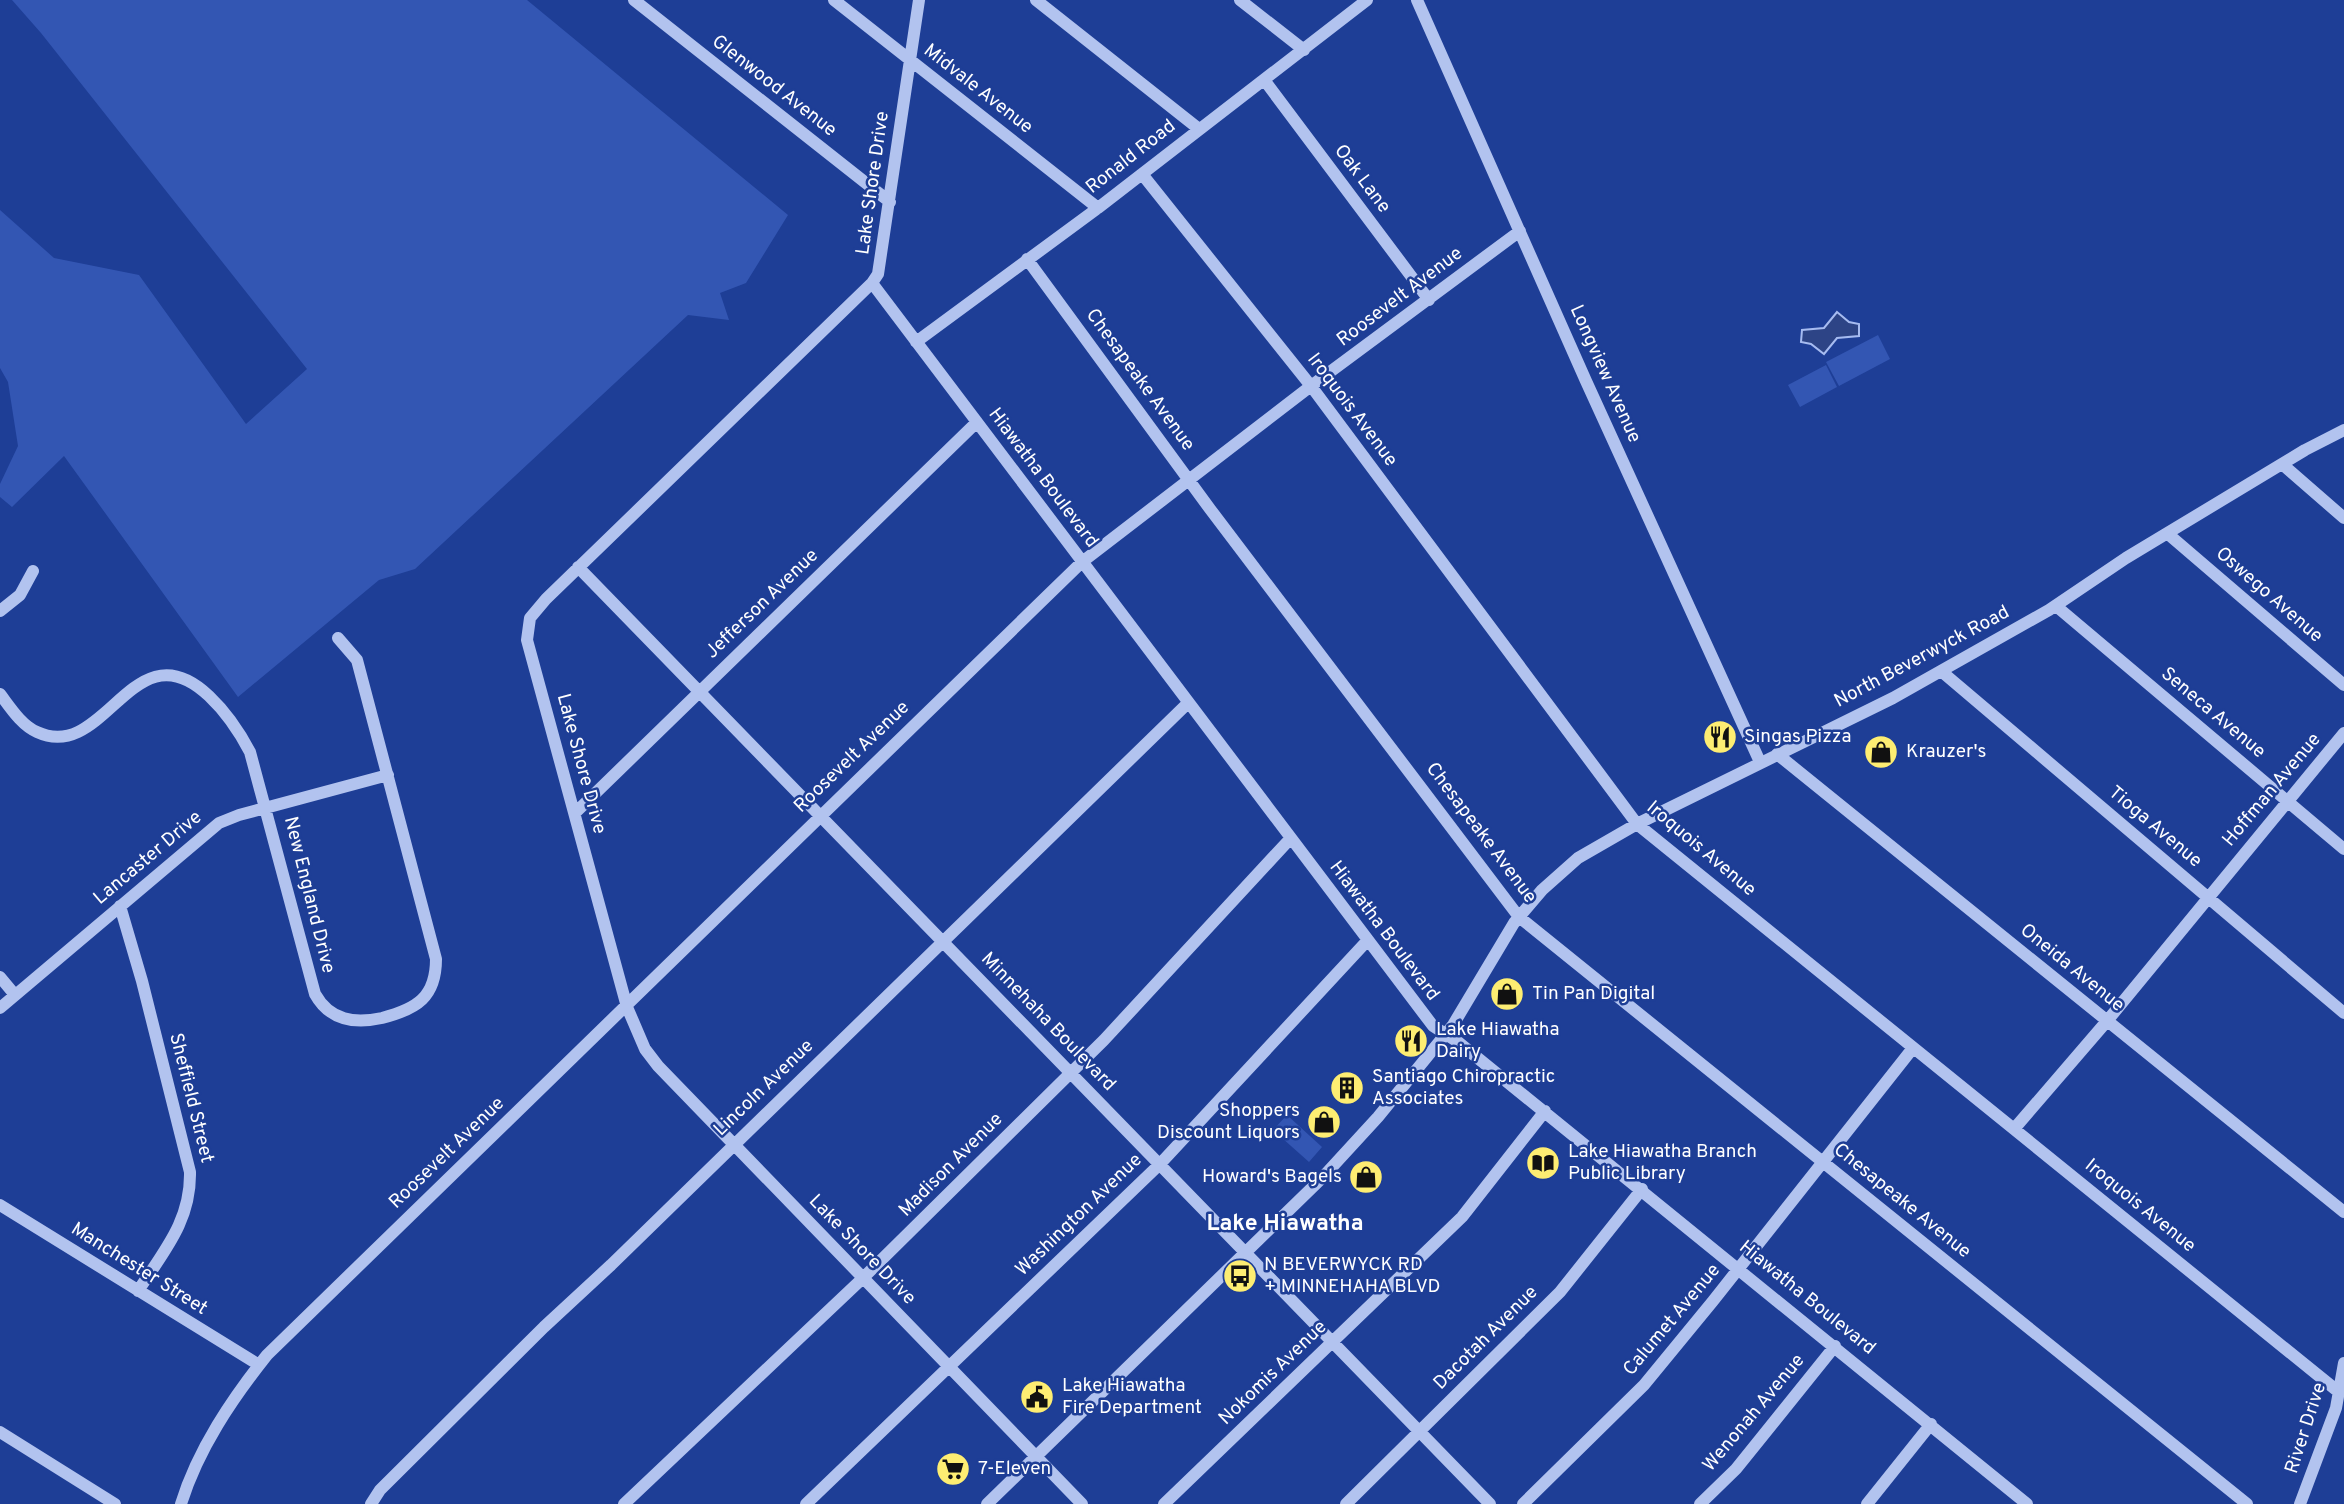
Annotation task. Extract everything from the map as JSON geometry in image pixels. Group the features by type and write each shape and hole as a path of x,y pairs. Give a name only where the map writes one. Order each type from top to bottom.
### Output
{"street":[{"name":"Glenwood Avenue","path":"634,0 890,202"},
{"name":"Midvale Avenue","path":"834,0 1098,208"},
{"name":"Lake Shore Drive","path":"919,0 881,263 872,283 578,567 530,618 526,632 627,1007 640,1039 652,1058 733,1146 1082,1504"},
{"path":"1036,0 1199,129"},
{"path":"1240,0 1304,50"},
{"name":"Ronald Road","path":"916,342 1098,208 1367,0"},
{"name":"Longview Avenue","path":"1417,0 1586,382 1760,762"},
{"name":"Oak Lane","path":"1265,81 1429,299"},
{"name":"Iroquois Avenue","path":"1142,174 1311,386 1637,824 2340,1393"},
{"name":"Roosevelt Avenue","path":"181,1504 199,1457 259,1365 277,1345 1082,562 1311,386 1520,231"},
{"name":"Chesapeake Avenue","path":"1027,259 1189,480 1519,917 2247,1504"},
{"name":"Hiawatha Boulevard","path":"872,283 1433,1026 1447,1034 1642,1189 2027,1504"},
{"name":"Jefferson Avenue","path":"575,813 977,422"},
{"name":"North Beverwyck Road","path":"987,1504 1322,1178 1378,1117 1447,1034 1519,917 1542,890 1578,858 1637,824 1893,698 2056,606 2126,558 2344,430"},
{"path":"2282,464 2344,518"},
{"name":"Oswego Avenue","path":"2168,534 2344,685"},
{"name":"Minnehaha Boulevard","path":"578,567 1490,1504"},
{"path":"0,611 20,596 33,571"},
{"name":"Seneca Avenue","path":"2056,606 2344,849"},
{"name":"New England Drive","path":"0,694 29,728 50,737 60,737 85,729 141,682 162,676 177,676 189,680 219,706 240,732 258,774 312,986 318,999 329,1011 349,1021 364,1022 403,1013 417,1005 434,981 436,959 357,660 338,638"},
{"name":"Tioga Avenue","path":"1941,671 2344,1013"},
{"name":"Lincoln Avenue","path":"371,1504 387,1484 544,1327 1188,704"},
{"name":"Hoffman Avenue","path":"2014,1129 2107,1021 2207,896 2344,733"},
{"name":"Oneida Avenue","path":"1777,754 2344,1212"},
{"name":"Lancaster Drive","path":"0,1008 219,823 388,775"},
{"name":"Madison Avenue","path":"624,1504 863,1278 1071,1073 1290,839"},
{"name":"Sheffield Street","path":"120,906 142,981 190,1172 188,1202 178,1230 138,1291"},
{"name":"Washington Avenue","path":"806,1504 1160,1164 1367,941"},
{"path":"0,977 15,995"},
{"name":"Calumet Avenue","path":"1523,1504 1644,1385 1913,1048"},
{"name":"Nokomis Avenue","path":"1164,1504 1462,1217 1545,1111"},
{"name":"Dacotah Avenue","path":"1346,1504 1560,1292 1642,1189"},
{"name":"Manchester Street","path":"0,1205 259,1365"},
{"name":"Wenonah Avenue","path":"1700,1504 1736,1469 1835,1346"},
{"name":"River Drive","path":"2300,1504 2340,1393 2344,1363"},
{"path":"1867,1504 1931,1424"},
{"path":"0,1432 115,1504"}],"shaded area":[{"path":"12,0 527,0 788,215 746,283 720,293 729,320 688,315 415,569 379,580 238,697 64,456 12,507 0,497 0,484 18,446 8,382 0,368 0,210 54,258 139,275 246,424 307,369"},
{"path":"1837,312 1849,322 1859,324 1859,336 1837,338 1824,354 1811,344 1801,342 1802,330 1824,328"},
{"path":"1878,335 1890,359 1839,386 1826,362"},
{"path":"1826,365 1837,387 1800,407 1788,385"},
{"path":"1287,1115 1322,1147 1309,1162 1273,1130"}],"place":[{"name":"Singas Pizza","path":"1720,737"},
{"name":"Krauzer's","path":"1881,752"},
{"name":"Tin Pan Digital","path":"1507,994"},
{"name":"Lake Hiawatha Dairy","path":"1411,1041"},
{"name":"Santiago Chiropractic Associates","path":"1347,1088"},
{"name":"Shoppers Discount Liquors","path":"1324,1122"},
{"name":"Lake Hiawatha Branch Public Library","path":"1543,1163"},
{"name":"Howard's Bagels","path":"1366,1177"},
{"name":"N BEVERWYCK RD + MINNEHAHA BLVD","path":"1240,1276"},
{"name":"Lake Hiawatha Fire Department","path":"1037,1397"},
{"name":"7-Eleven","path":"953,1469"}],"district":[{"name":"Lake Hiawatha","path":"1285,1224"}]}
